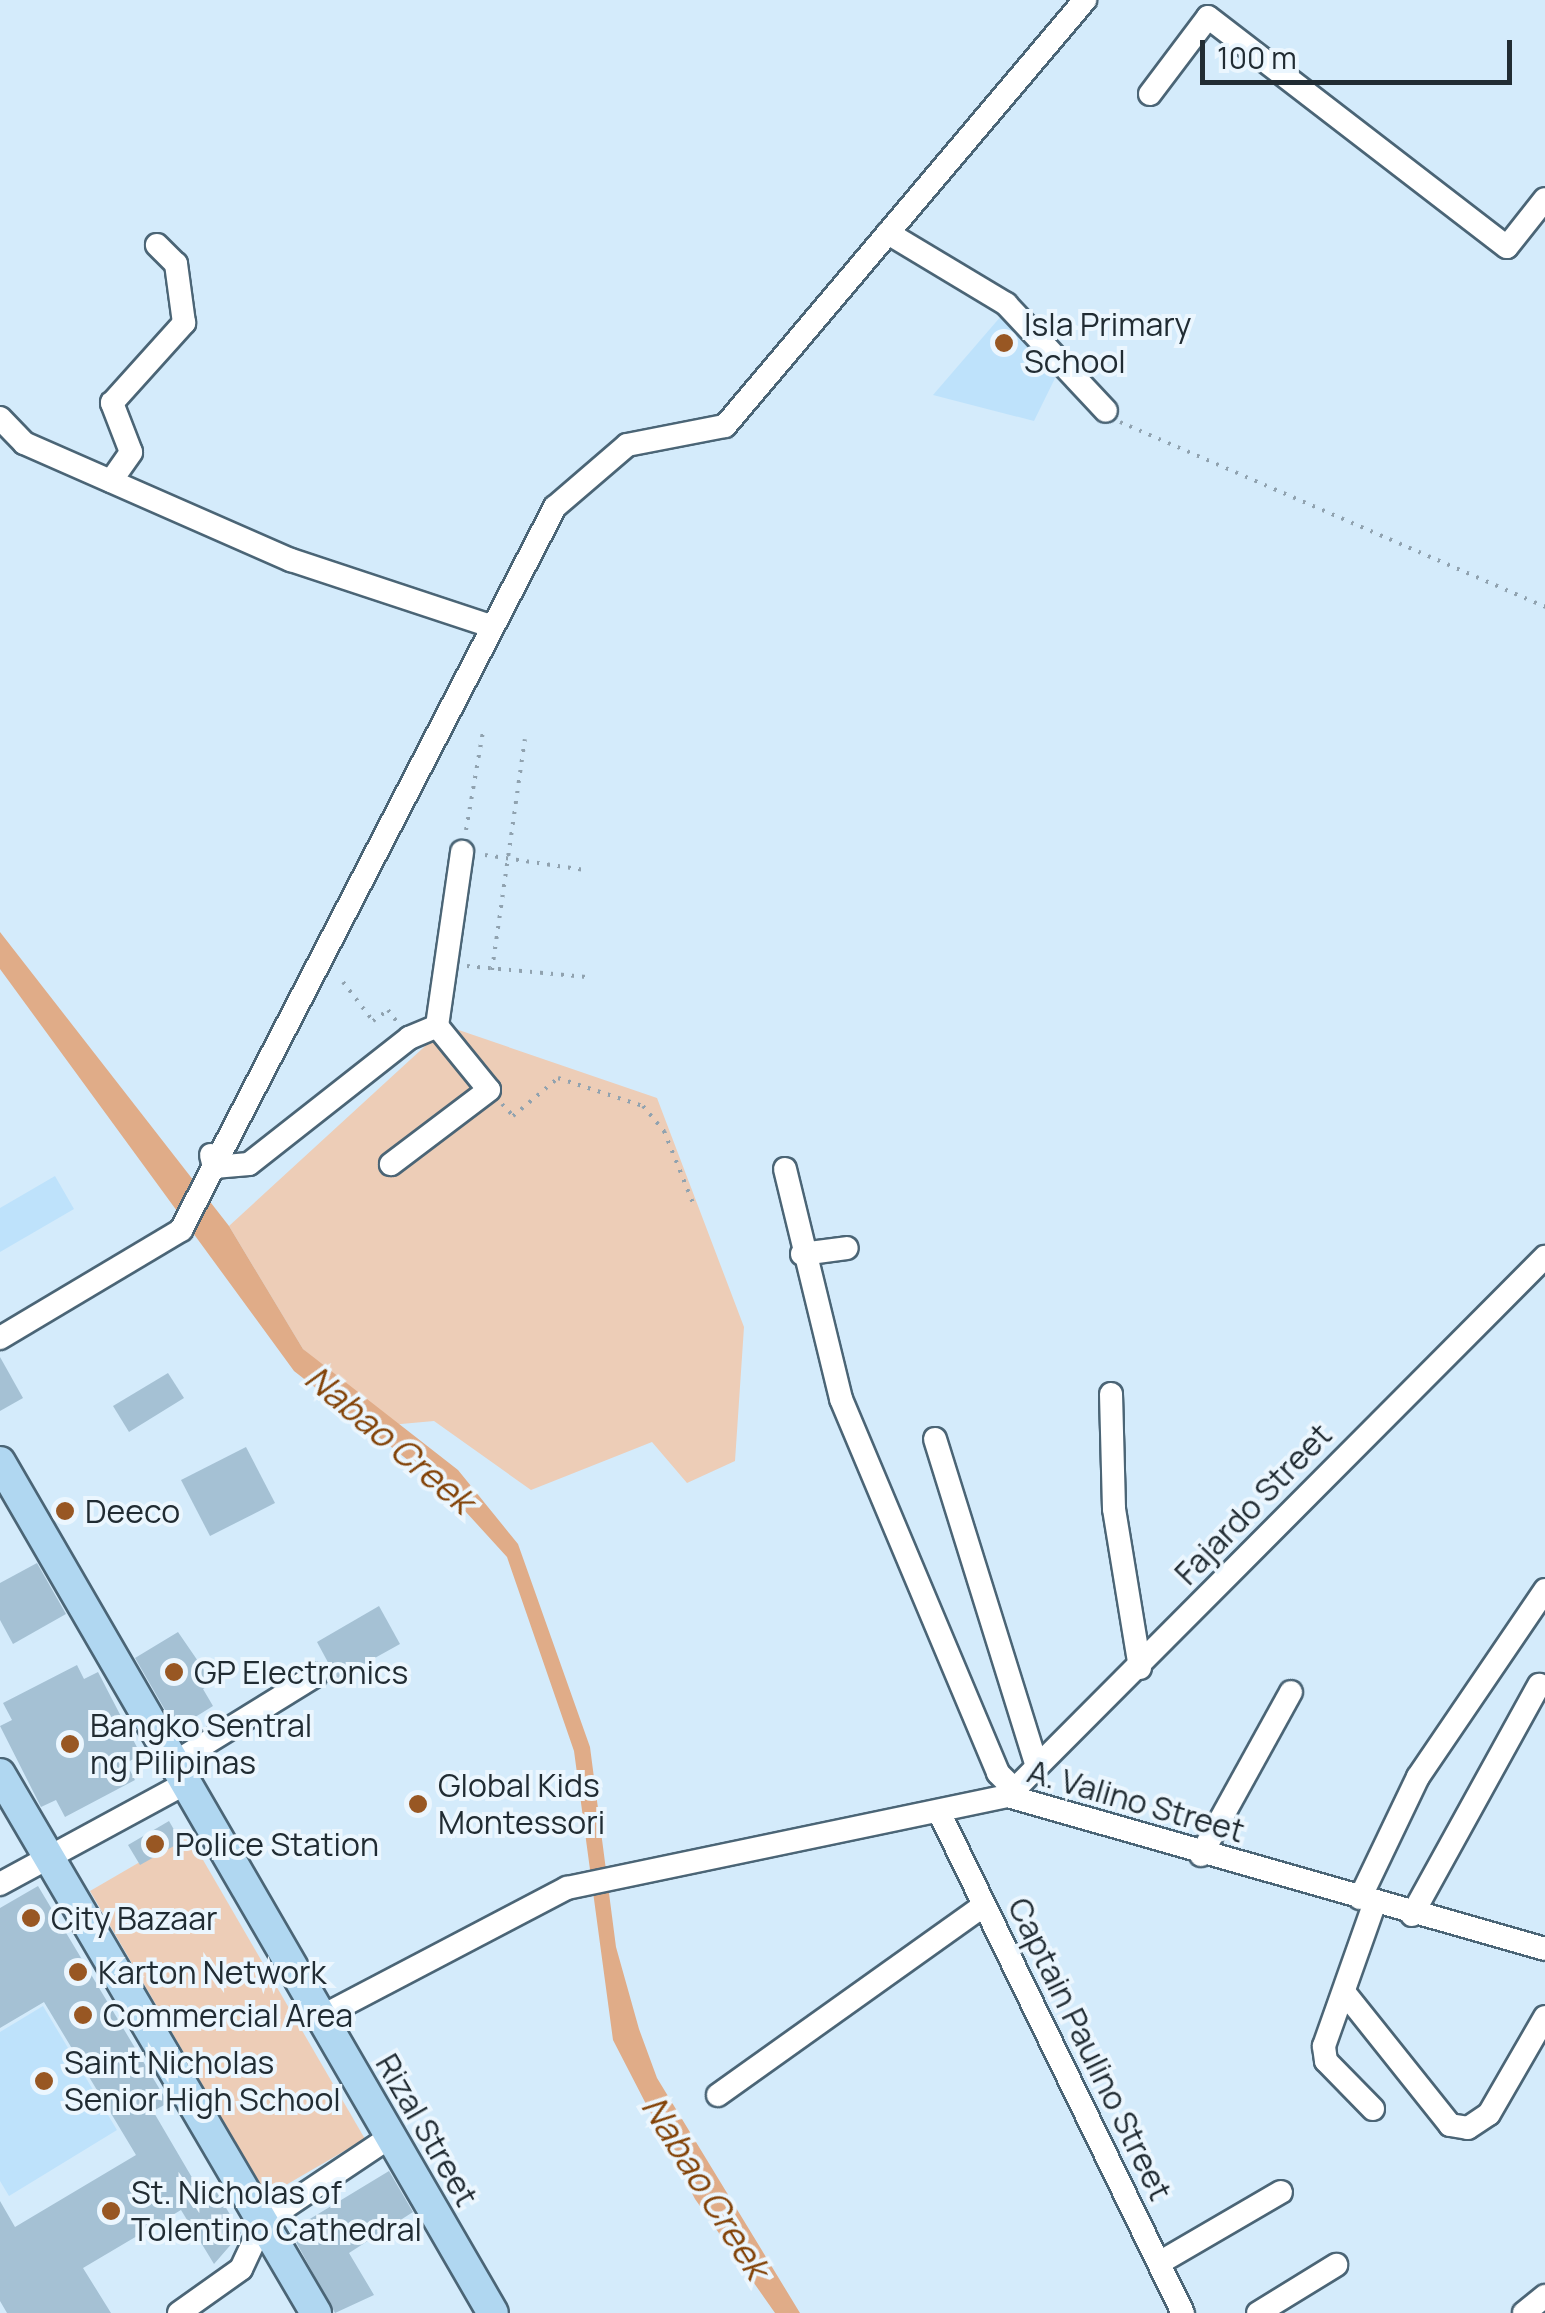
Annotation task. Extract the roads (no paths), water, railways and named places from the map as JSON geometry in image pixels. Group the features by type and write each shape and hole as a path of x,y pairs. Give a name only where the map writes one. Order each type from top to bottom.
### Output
{"main road":[{"name":"Rizal Street","path":"0,1462 493,2313"},
{"path":"0,1774 316,2313"}],"street":[{"path":"0,1338 181,1230 486,625 555,507 626,444 725,426 1085,0"},
{"path":"1150,94 1208,16 1506,247 1545,199"},
{"path":"888,232 1006,304 1106,411"},
{"path":"111,480 131,452 112,403 184,323 176,264 157,244"},
{"path":"0,418 24,442 291,560 486,625"},
{"path":"391,1164 489,1090 437,1026 462,852"},
{"path":"209,1177 208,1144 296,974"},
{"path":"209,1177 249,1164 409,1038 437,1026"},
{"path":"785,1169 802,1254 841,1399 1010,1792"},
{"path":"802,1254 847,1248"},
{"name":"Fajardo Street","path":"1010,1792 1140,1668 1545,1257"},
{"path":"1112,1394 1114,1509 1140,1668"},
{"path":"935,1439 1036,1764"},
{"path":"1373,2109 1326,2061 1367,1902 1418,1776 1545,1590"},
{"path":"0,1884 48,1858 182,1772 316,1674"},
{"path":"1412,1915 1539,1684"},
{"path":"1201,1855 1291,1692"},
{"name":"A. Valino Street","path":"322,2017 568,1888 644,1868 940,1814 1010,1792 1201,1855 1545,1949"},
{"name":"Captain Paulino Street","path":"940,1814 1182,2313"},
{"path":"718,2096 983,1906"},
{"path":"1344,1992 1450,2125 1468,2128 1488,2114 1545,2017"},
{"path":"179,2313 241,2269 263,2222 390,2137"},
{"path":"1159,2263 1281,2192"},
{"path":"1258,2313 1336,2265"},
{"path":"1524,2313 1545,2296"}],"water":[{"name":"Nabao Creek","path":"0,932 229,1226 303,1349 458,1470 518,1544 590,1747 616,1947 639,2029 657,2078 800,2313 775,2313 695,2199 613,2040 574,1751 507,1557 445,1489 294,1371 0,969"}],"place":[{"name":"Isla Primary School","path":"1004,343"},
{"name":"Deeco","path":"65,1511"},
{"name":"GP Electronics","path":"174,1672"},
{"name":"Bangko Sentral ng Pilipinas","path":"70,1744"},
{"name":"Global Kids Montessori","path":"418,1804"},
{"name":"Police Station","path":"155,1844"},
{"name":"City Bazaar","path":"31,1918"},
{"name":"Karton Network","path":"78,1972"},
{"name":"Commercial Area","path":"83,2015"},
{"name":"Saint Nicholas Senior High School","path":"44,2081"},
{"name":"St. Nicholas of Tolentino Cathedral","path":"111,2211"}]}
